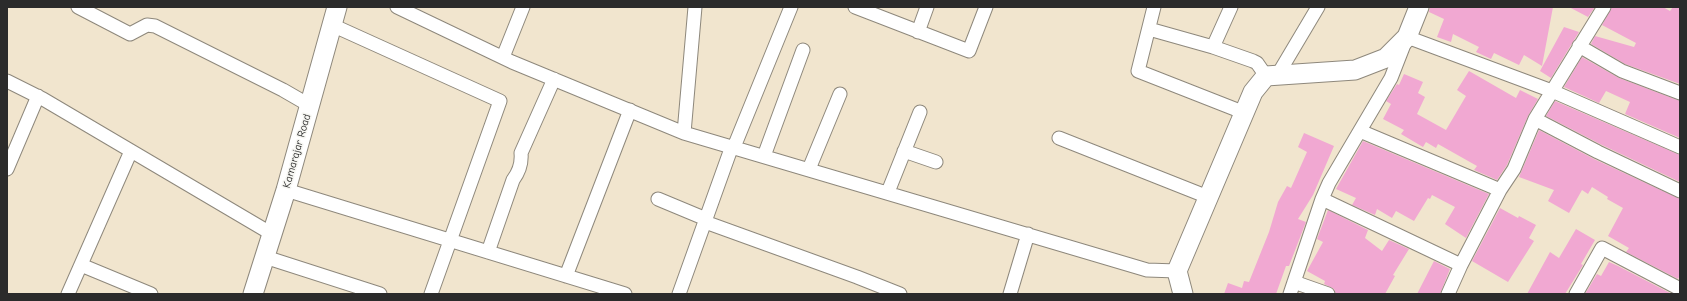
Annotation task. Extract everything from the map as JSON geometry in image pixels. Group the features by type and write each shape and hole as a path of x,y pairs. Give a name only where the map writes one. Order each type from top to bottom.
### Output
{"street":[{"path":"78,7 130,34 147,25 155,26 283,90 309,105"},
{"name":"Kamarajar Road","path":"253,294 286,190 337,7"},
{"path":"397,7 502,57 684,132 1147,270 1177,271"},
{"path":"502,57 523,7"},
{"path":"684,132 695,7"},
{"path":"679,294 733,147 791,7"},
{"path":"918,32 927,7"},
{"path":"858,8 918,32 969,50 986,7"},
{"path":"1154,7 1138,71 1245,112"},
{"path":"1213,47 1231,7"},
{"path":"1183,294 1177,271 1254,92 1272,76 1318,7"},
{"path":"1328,294 1292,288 1322,199 1329,183 1391,78 1419,7"},
{"path":"1448,294 1461,265 1500,190 1514,169 1534,119 1604,7"},
{"path":"332,25 500,101 451,241 430,294"},
{"path":"1149,29 1213,47 1253,61 1272,76 1354,70 1386,58 1407,37"},
{"path":"1407,37 1552,91 1680,147"},
{"path":"1579,46 1622,71 1680,94"},
{"path":"764,156 803,50"},
{"path":"488,252 513,180 518,174 522,160 521,153 554,79"},
{"path":"7,81 38,96 272,234"},
{"path":"809,169 840,94"},
{"path":"7,169 38,96"},
{"path":"566,276 630,110"},
{"path":"888,192 920,112"},
{"path":"1534,119 1612,159 1680,191"},
{"path":"1360,131 1500,190"},
{"path":"1059,138 1208,198"},
{"path":"68,294 131,151"},
{"path":"904,151 936,162"},
{"path":"286,190 625,294"},
{"path":"1322,199 1461,265"},
{"path":"658,200 878,290 900,294"},
{"path":"1010,294 1028,234"},
{"path":"1576,294 1602,248 1680,289"},
{"path":"265,257 380,294"},
{"path":"81,265 151,294"}],"building":[{"path":"1430,7 1553,7 1542,66 1524,55 1519,65 1494,53 1491,59 1476,52 1479,47 1453,34 1451,42 1437,37 1444,19 1429,12"},
{"path":"1569,7 1595,7 1588,17"},
{"path":"1612,7 1663,7 1670,11 1673,7 1680,7 1680,84 1625,64 1591,44 1595,36 1634,47 1636,43 1602,25"},
{"path":"1564,27 1579,32 1551,78 1540,71"},
{"path":"1582,57 1619,78 1680,101 1680,138 1625,114 1630,102 1606,91 1599,103 1564,87"},
{"path":"1469,71 1516,98 1520,90 1538,99 1528,116 1507,165 1497,180 1474,170 1477,166 1438,144 1436,148 1426,142 1423,147 1401,134 1404,130 1383,119 1391,104 1386,101 1397,84 1399,85 1404,74 1423,82 1418,93 1425,97 1417,114 1446,130 1466,96 1457,90"},
{"path":"1555,101 1680,155 1680,182 1602,145 1546,116"},
{"path":"1539,130 1594,159 1680,199 1680,275 1678,279 1626,252 1629,248 1608,236 1623,208 1607,199 1608,197 1592,187 1588,194 1582,190 1569,213 1548,201 1554,190 1519,177"},
{"path":"1304,133 1334,146 1313,195 1298,219 1306,222 1289,266 1286,266 1276,294 1224,294 1228,283 1242,288 1244,281 1249,282 1269,232 1278,202 1287,186 1291,188 1307,152 1298,147"},
{"path":"1363,141 1489,194 1466,238 1445,224 1455,207 1432,195 1430,199 1428,198 1414,221 1396,211 1392,218 1377,209 1375,215 1352,205 1356,198 1336,189"},
{"path":"1500,208 1518,218 1519,216 1536,225 1529,238 1534,241 1508,282 1472,261"},
{"path":"1328,210 1368,230 1365,238 1382,251 1389,240 1409,249 1393,275 1395,276 1385,294 1336,294 1334,289 1324,284 1325,281 1307,271 1323,242 1317,239"},
{"path":"1576,229 1595,240 1581,264 1583,265 1565,294 1527,294 1550,252 1559,258"},
{"path":"1434,261 1450,269 1440,294 1417,294"},
{"path":"1609,262 1670,293 1585,294 1597,274 1601,276"}]}
